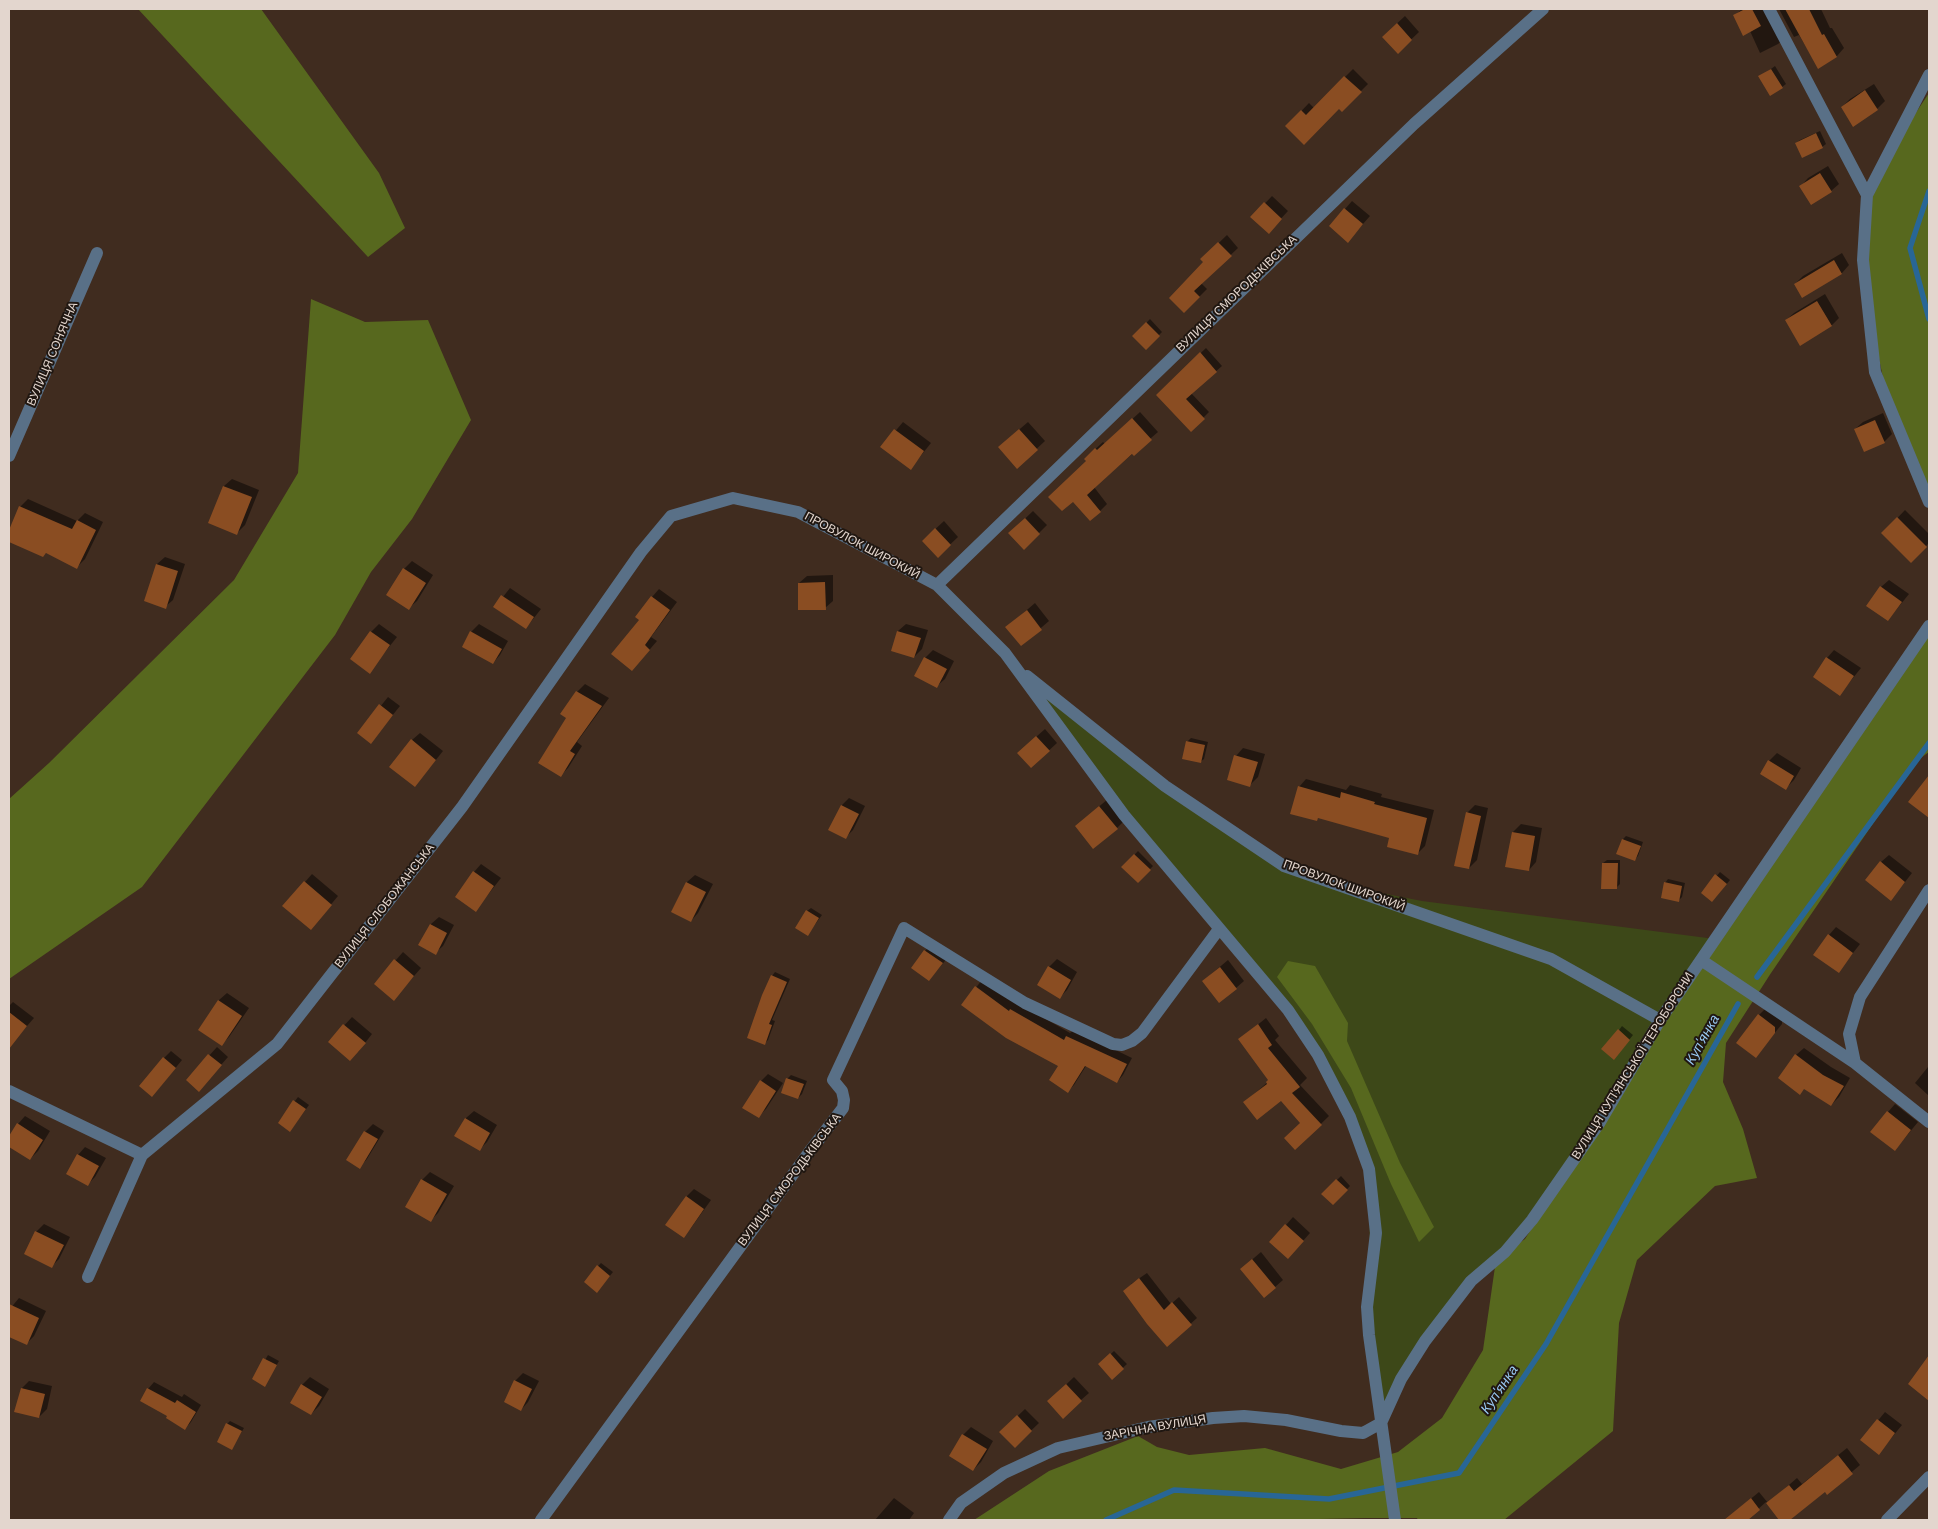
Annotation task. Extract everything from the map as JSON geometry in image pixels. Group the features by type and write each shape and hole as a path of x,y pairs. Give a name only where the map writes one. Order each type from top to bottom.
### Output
{"street":[{"name":"ВУЛИЦЯ СМОРОДЬКІВСЬКА","path":"937,585 1414,124 1543,9"},
{"path":"1769,9 1867,195"},
{"path":"1929,75 1867,195 1863,260 1875,372 1929,502"},
{"name":"ВУЛИЦЯ СОНЯЧНА","path":"9,456 97,253"},
{"name":"ПРОВУЛОК ШИРОКИЙ","path":"671,516 733,498 798,512 937,585 1011,662 1165,786 1284,866 1551,959 1660,1020"},
{"name":"ВУЛИЦЯ СЛОБОЖАНСЬКА","path":"88,1277 142,1155 277,1044 462,807 641,552 671,516"},
{"name":"ВУЛИЦЯ КУП'ЯНСЬКОЇ ТЕРОБОРОНИ","path":"1381,1422 1401,1379 1425,1341 1471,1281 1505,1252 1532,1220 1600,1122 1660,1020 1929,626"},
{"path":"1011,662 1124,815 1288,1010 1318,1055 1350,1117 1369,1169 1376,1233 1367,1307 1369,1335 1395,1520"},
{"path":"1856,1063 1849,1034 1860,997 1929,890"},
{"name":"ВУЛИЦЯ СМОРОДЬКІВСЬКА","path":"542,1520 843,1108 842,1091 833,1080 904,928 1025,1002 1113,1044 1122,1045 1132,1041 1142,1033 1219,929"},
{"path":"1701,960 1856,1063 1929,1122"},
{"path":"9,1091 142,1155"},
{"name":"ЗАРІЧНА ВУЛИЦЯ","path":"948,1520 961,1503 1004,1473 1058,1448 1139,1429 1213,1418 1244,1416 1286,1420 1341,1431 1363,1433 1381,1422"},
{"path":"1887,1520 1929,1478"}],"green space":[{"path":"138,9 261,9 379,173 405,228 368,257"},
{"path":"1929,93 1929,502 1888,402 1869,310 1867,195 1889,153"},
{"path":"311,299 365,322 428,320 471,420 412,519 371,572 335,635 142,887 9,979 9,799 49,763 234,580 298,473"},
{"path":"1929,626 1929,752 1915,762 1771,973 1726,1043 1723,1082 1743,1129 1757,1178 1715,1186 1637,1260 1619,1323 1613,1431 1504,1520 1366,1518 1272,1520 974,1520 1049,1471 1138,1436 1157,1447 1189,1455 1265,1448 1341,1469 1398,1452 1442,1418 1483,1350 1496,1260 1525,1239 1701,960"},
{"path":"1011,663 1110,743 1276,861 1336,884 1422,901 1715,939 1595,1129 1505,1252 1451,1308 1381,1423 1370,1275 1369,1169 1318,1055"},
{"path":"1288,961 1315,966 1348,1023 1347,1041 1400,1163 1434,1227 1419,1242 1391,1184 1351,1088 1312,1024 1277,977"}],"building":[{"path":"1745,9 1752,9 1761,26 1743,36 1733,15"},
{"path":"1785,9 1809,9 1822,35 1824,34 1837,57 1818,69"},
{"path":"1397,23 1412,40 1398,54 1382,37"},
{"path":"1771,69 1783,88 1770,96 1758,76"},
{"path":"1344,76 1362,92 1342,112 1339,109 1304,145 1285,126 1301,110 1306,115"},
{"path":"1865,90 1878,110 1853,127 1841,107"},
{"path":"1816,133 1823,148 1802,158 1795,143"},
{"path":"1820,173 1832,192 1811,205 1799,186"},
{"path":"1264,202 1282,219 1269,234 1250,217"},
{"path":"1344,208 1363,224 1348,243 1329,226"},
{"path":"1218,242 1232,256 1194,291 1200,297 1184,313 1169,298 1203,262 1200,259"},
{"path":"1834,260 1842,274 1802,298 1794,284"},
{"path":"1817,301 1832,326 1800,346 1785,320"},
{"path":"1146,322 1160,336 1146,350 1132,336"},
{"path":"1200,352 1217,372 1186,399 1205,419 1191,432 1156,395"},
{"path":"1132,418 1152,440 1134,456 1132,454 1087,495 1101,512 1090,521 1073,502 1062,511 1048,497 1086,461 1084,459 1095,448 1097,450"},
{"path":"1875,420 1885,443 1864,452 1854,429"},
{"path":"894,429 924,451 911,470 880,447"},
{"path":"1019,429 1038,450 1017,469 998,447"},
{"path":"223,486 252,497 237,535 208,523"},
{"path":"19,506 72,529 77,520 96,530 77,569 46,553 43,557 9,542 9,530"},
{"path":"1897,517 1927,547 1911,563 1881,533"},
{"path":"1025,518 1040,534 1024,550 1008,533"},
{"path":"935,528 951,545 938,558 922,541"},
{"path":"156,564 178,571 166,609 144,601"},
{"path":"403,568 426,583 409,610 386,595"},
{"path":"825,582 826,610 798,610 798,583"},
{"path":"1880,586 1902,602 1888,621 1866,606"},
{"path":"501,595 534,617 526,629 493,607"},
{"path":"651,596 670,610 645,645 650,650 632,671 611,654 639,620 635,617"},
{"path":"1027,610 1042,630 1021,646 1005,627"},
{"path":"370,631 390,645 370,674 350,659"},
{"path":"470,631 502,649 493,664 462,647"},
{"path":"897,631 921,638 914,658 891,651"},
{"path":"924,657 947,669 937,688 914,676"},
{"path":"1826,657 1854,676 1840,696 1813,677"},
{"path":"576,691 602,706 570,751 575,754 561,777 538,763 566,718 560,714"},
{"path":"379,704 393,715 371,744 357,733"},
{"path":"1036,736 1050,751 1031,768 1017,753"},
{"path":"411,739 436,760 415,787 389,767"},
{"path":"1186,741 1205,745 1201,763 1182,759"},
{"path":"1234,755 1258,762 1250,787 1227,780"},
{"path":"1768,760 1794,776 1786,790 1760,774"},
{"path":"1929,775 1929,818 1908,802"},
{"path":"1298,786 1340,798 1341,792 1375,802 1374,804 1427,818 1418,855 1387,847 1389,838 1318,818 1317,821 1290,814"},
{"path":"841,805 859,814 846,839 828,830"},
{"path":"1099,806 1118,829 1093,849 1075,826"},
{"path":"1466,812 1481,816 1469,869 1454,866"},
{"path":"1512,832 1535,836 1529,871 1505,867"},
{"path":"1622,839 1641,846 1635,861 1616,854"},
{"path":"1134,854 1151,870 1138,883 1121,867"},
{"path":"1880,861 1905,882 1891,901 1865,880"},
{"path":"1602,863 1618,863 1617,889 1601,889"},
{"path":"473,871 494,886 476,912 455,897"},
{"path":"1715,874 1727,884 1712,902 1701,893"},
{"path":"304,881 332,905 311,930 282,906"},
{"path":"686,882 706,892 691,922 671,912"},
{"path":"1664,882 1682,886 1679,902 1661,898"},
{"path":"806,910 819,918 808,936 795,928"},
{"path":"430,924 447,933 436,955 418,945"},
{"path":"1828,934 1853,953 1839,973 1813,955"},
{"path":"924,950 943,963 929,981 911,968"},
{"path":"394,959 414,976 394,1001 374,984"},
{"path":"1048,966 1071,980 1060,999 1037,985"},
{"path":"1220,967 1237,989 1219,1003 1202,981"},
{"path":"771,975 787,982 769,1024 772,1025 765,1045 747,1038"},
{"path":"975,986 1009,1011 1010,1009 1064,1040 1066,1036 1127,1064 1117,1083 1085,1066 1068,1093 1049,1080 1058,1066 1006,1038 961,1005"},
{"path":"218,1000 242,1016 222,1046 198,1030"},
{"path":"9,1012 27,1026 9,1049"},
{"path":"1758,1014 1775,1027 1775,1033 1756,1058 1736,1043"},
{"path":"343,1024 366,1043 350,1061 328,1042"},
{"path":"1258,1024 1272,1045 1268,1048 1300,1087 1292,1093 1322,1125 1295,1150 1284,1138 1300,1123 1281,1101 1257,1120 1243,1102 1267,1084 1268,1080 1238,1039"},
{"path":"1618,1029 1630,1040 1614,1060 1601,1049"},
{"path":"208,1054 222,1065 199,1092 186,1080"},
{"path":"1795,1054 1823,1075 1844,1086 1831,1106 1804,1089 1800,1095 1778,1078"},
{"path":"163,1057 176,1068 152,1097 139,1086"},
{"path":"786,1078 804,1084 798,1099 781,1093"},
{"path":"760,1080 776,1091 759,1118 742,1108"},
{"path":"293,1100 306,1109 290,1132 278,1123"},
{"path":"1887,1111 1911,1130 1895,1151 1870,1132"},
{"path":"465,1118 490,1133 480,1151 454,1136"},
{"path":"17,1123 43,1140 30,1160 9,1147 9,1136"},
{"path":"364,1131 378,1139 360,1169 346,1160"},
{"path":"77,1154 99,1166 88,1186 66,1174"},
{"path":"421,1179 447,1194 431,1222 405,1207"},
{"path":"1336,1179 1348,1190 1333,1205 1321,1194"},
{"path":"686,1196 704,1209 684,1238 665,1225"},
{"path":"1285,1224 1304,1241 1288,1259 1269,1242"},
{"path":"35,1231 64,1245 52,1268 24,1254"},
{"path":"1252,1259 1276,1288 1264,1298 1240,1269"},
{"path":"597,1265 610,1276 597,1293 584,1282"},
{"path":"1139,1278 1164,1310 1172,1302 1192,1325 1167,1347 1147,1324 1123,1291"},
{"path":"9,1304 39,1318 27,1345 9,1337"},
{"path":"1110,1353 1124,1369 1112,1380 1098,1364"},
{"path":"1929,1355 1929,1401 1908,1384"},
{"path":"263,1358 277,1365 265,1387 252,1379"},
{"path":"514,1380 532,1389 521,1411 504,1402"},
{"path":"301,1384 322,1397 311,1415 290,1403"},
{"path":"1066,1384 1082,1401 1063,1419 1047,1401"},
{"path":"21,1388 45,1394 39,1418 14,1412"},
{"path":"147,1388 175,1403 177,1400 196,1412 185,1430 166,1418 167,1416 140,1401"},
{"path":"1017,1415 1032,1431 1015,1448 999,1432"},
{"path":"1877,1419 1895,1433 1879,1455 1860,1440"},
{"path":"226,1423 242,1431 232,1450 217,1442"},
{"path":"962,1434 987,1449 973,1471 949,1456"},
{"path":"1838,1455 1853,1474 1827,1495 1825,1492 1790,1520 1779,1520 1766,1503 1789,1485 1794,1491"},
{"path":"1751,1498 1760,1510 1748,1520 1724,1520"}],"waterway":[{"name":"Куп'янка","path":"1929,191 1910,248 1929,319"},
{"name":"Куп'янка","path":"1757,977 1929,743"},
{"name":"Куп'янка","path":"1106,1520 1174,1490 1329,1499 1459,1473 1546,1344 1738,1004"}]}
